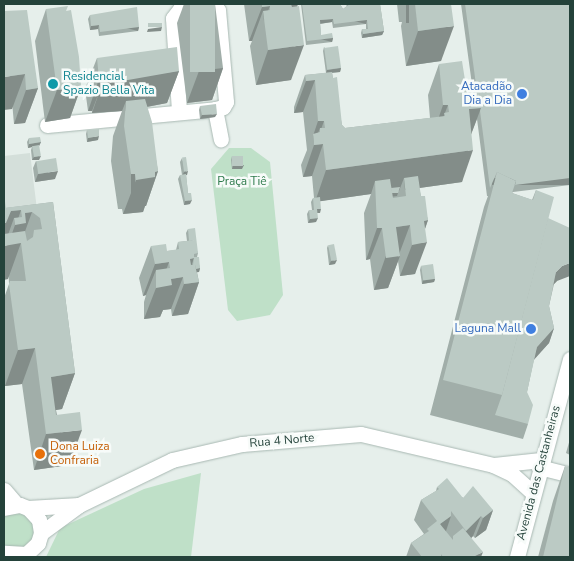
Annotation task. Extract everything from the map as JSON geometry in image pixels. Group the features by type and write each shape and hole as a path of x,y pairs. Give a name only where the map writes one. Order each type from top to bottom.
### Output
{"street":[{"path":"46,125 223,107 226,102 218,10 213,5 180,9 173,18 178,111"},
{"path":"215,108 221,139"},
{"name":"Avenida das Castanheiras","path":"517,557 532,492 570,359"},
{"name":"Rua 4 Norte","path":"9,555 26,554 79,505 172,460 242,444 361,434 493,465 512,474 532,492"},
{"name":"Rua 4 Norte","path":"493,465 540,463 570,475"},
{"path":"4,490 16,507 39,520 39,544"},
{"name":"Rua 4 Norte","path":"16,507 79,505"}],"shaded area":[{"path":"30,153 41,242 4,247 4,156"}],"green space":[{"name":"Praça Tiê","path":"229,148 251,148 270,162 283,295 270,315 237,321 228,310 211,169"},
{"path":"201,473 191,557 46,557 60,528 144,489"},
{"path":"4,508 28,508 38,543 4,553"}],"building":[{"path":"190,4 215,4 215,72 190,72"},
{"path":"262,4 291,4 292,7 299,6 304,45 268,50 263,11 270,10 270,6 262,7"},
{"path":"302,4 340,4 343,9 350,4 380,4 384,31 363,34 362,29 368,29 367,20 334,24 333,19 320,20 321,35 332,33 333,38 307,41"},
{"path":"415,4 451,4 454,26 418,31"},
{"name":"Atacadão Dia a Dia","path":"465,4 570,4 570,178 515,185 516,181 497,172 490,188 479,92 477,92"},
{"path":"68,6 66,11 71,10 79,57 81,87 57,90 46,9"},
{"path":"137,7 139,27 100,32 99,25 91,26 90,15"},
{"path":"27,10 38,88 26,90 25,74 4,77 4,11"},
{"path":"148,23 162,23 162,27 148,27"},
{"path":"338,46 341,68 327,70 324,48"},
{"path":"177,47 179,71 128,80 103,81 104,79 99,79 97,58"},
{"path":"462,61 467,93 479,92 481,108 469,109 473,150 326,170 323,144 314,145 313,134 320,132 320,128 325,128 324,121 318,121 315,80 306,81 305,75 332,72 333,78 337,77 342,125 345,128 445,116 444,113 449,112 448,105 443,105 439,64"},
{"path":"145,99 152,122 158,171 155,172 155,177 136,180 135,174 131,174 124,126 126,101"},
{"path":"216,104 217,114 202,115 200,106"},
{"path":"99,129 99,136 88,138 87,130"},
{"path":"40,137 41,142 29,144 29,138"},
{"path":"39,145 41,156 34,157 32,146"},
{"path":"232,156 243,156 243,166 232,166"},
{"path":"186,157 188,171 184,171 182,158"},
{"path":"56,158 58,171 38,174 36,161"},
{"path":"497,172 516,181 512,193 533,200 536,190 554,197 502,395 443,380"},
{"path":"186,174 188,193 191,193 192,200 185,201 180,175"},
{"path":"418,176 421,196 425,196 428,220 424,221 427,242 412,245 410,225 396,227 400,256 386,258 382,228 377,228 375,181 390,179 393,198 406,196 404,178"},
{"path":"400,187 398,193 392,193 391,188"},
{"path":"320,197 321,209 317,209 318,218 310,219 309,210 314,210 313,198"},
{"path":"53,202 75,373 51,377 56,415 80,412 82,430 46,434 35,348 18,350 9,284 10,281 26,281 21,243 4,246 4,234 25,231 27,241 33,237 34,230 42,229 40,218 32,212 25,213 26,223 15,225 14,218 22,217 21,210 11,211 6,223 4,223 4,208"},
{"name":"Laguna Mall","path":"548,218 570,228 570,263 562,266 556,272 549,306 554,328 537,347 527,392 533,405 528,424 495,415 502,395"},
{"path":"195,228 198,253 194,254 194,240 189,241 188,229"},
{"path":"194,240 194,258 190,259 191,265 195,265 199,282 184,284 183,277 171,279 172,285 156,288 156,270 170,268 169,262 155,264 151,246 166,244 167,251 179,249 178,242"},
{"path":"334,244 337,260 331,261 328,245"},
{"path":"194,257 199,257 200,268 196,269 195,265 193,265"},
{"path":"433,264 435,279 423,281 421,266"},
{"path":"565,466 570,467 570,557 543,557"},
{"path":"447,478 463,498 473,486 493,510 483,518 481,516 466,531 451,511 451,516 440,524 453,540 453,536 463,528 483,552 473,557 443,557 441,554 441,557 422,557 411,543 429,531 427,529 437,521 421,500 439,489 437,487"}],"place":[{"name":"Residencial Spazio Bella Vita","path":"53,84"},
{"name":"Atacadão Dia a Dia","path":"522,94"},
{"name":"Laguna Mall","path":"531,329"},
{"name":"Dona Luiza Confraria","path":"40,454"}]}
